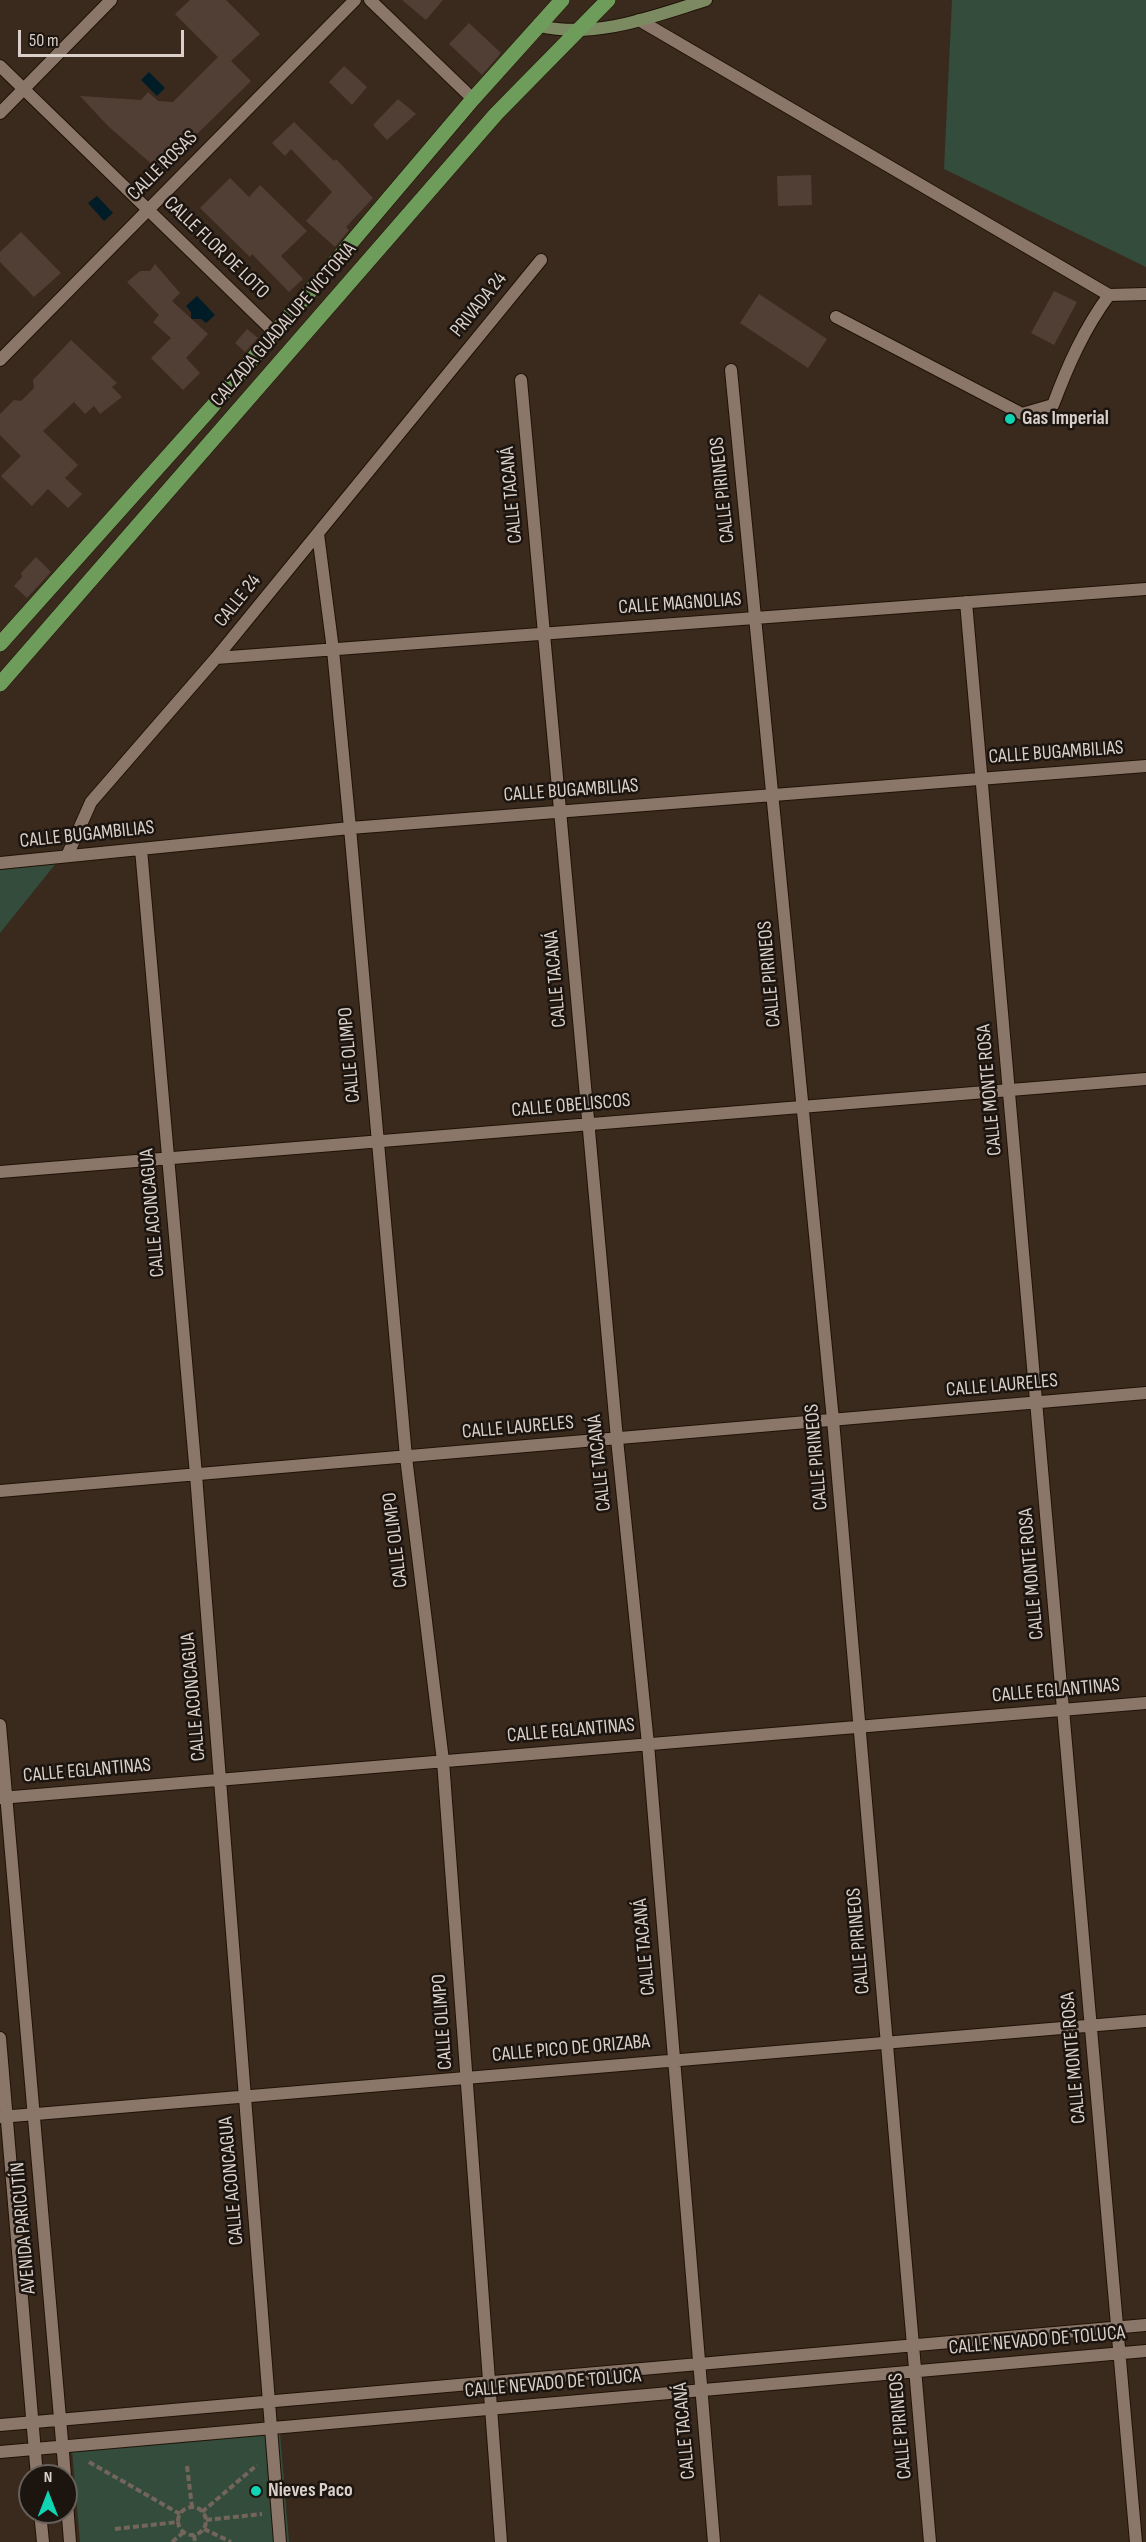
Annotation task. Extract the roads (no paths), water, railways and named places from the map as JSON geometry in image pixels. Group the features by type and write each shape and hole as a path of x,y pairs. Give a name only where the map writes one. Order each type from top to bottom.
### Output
{"main road":[{"name":"CALZADA GUADALUPE VICTORIA","path":"0,644 211,408 473,99 562,0"},
{"name":"CALZADA GUADALUPE VICTORIA","path":"0,684 496,114 608,0"},
{"path":"539,26 564,31 580,30 639,20 706,0"}],"street":[{"path":"0,113 111,0"},
{"name":"CALLE ROSAS","path":"0,360 355,0"},
{"path":"370,0 473,99"},
{"path":"639,20 1109,295 1146,294"},
{"name":"CALLE FLOR DE LOTO","path":"0,66 275,333"},
{"name":"PRIVADA 24","path":"447,375 540,260"},
{"path":"836,317 1022,414 1053,405 1067,366 1090,320 1109,295"},
{"name":"CALLE PIRINEOS","path":"731,370 833,1420 930,2542"},
{"name":"CALLE 24","path":"67,856 92,802 216,658 447,375"},
{"name":"CALLE TACANÁ","path":"521,380 617,1439 648,1744 714,2542"},
{"name":"CALLE OLIMPO","path":"318,534 333,650 350,828 406,1456 443,1761 501,2542"},
{"name":"CALLE MAGNOLIAS","path":"216,658 1146,589"},
{"name":"CALLE MONTE ROSA","path":"966,602 1136,2542"},
{"name":"CALLE BUGAMBILIAS","path":"0,863 350,828 1146,766"},
{"name":"CALLE ACONCAGUA","path":"141,849 196,1474 280,2542"},
{"name":"CALLE OBELISCOS","path":"0,1172 1146,1079"},
{"name":"CALLE LAURELES","path":"0,1491 1146,1393"},
{"name":"CALLE EGLANTINAS","path":"3,1798 1146,1703"},
{"name":"AVENIDA PARICUTÍN","path":"0,1725 3,1798 64,2464"},
{"name":"CALLE PICO DE ORIZABA","path":"3,2116 1146,2020"},
{"name":"AVENIDA PARICUTÍN","path":"0,2038 3,2116 36,2464"},
{"name":"CALLE NEVADO DE TOLUCA","path":"0,2425 1146,2325"},
{"name":"CALLE NEVADO DE TOLUCA","path":"0,2452 1146,2351"},
{"path":"41,2524 43,2542"},
{"path":"69,2524 70,2542"}],"water":[{"path":"149,72 165,88 157,96 141,80"},
{"path":"97,196 113,213 104,221 88,203"},
{"path":"197,296 215,315 206,323 201,319 191,319 191,312 186,306"}],"place":[{"name":"Gas Imperial","path":"1010,419"},
{"name":"Nieves Paco","path":"256,2491"}]}
